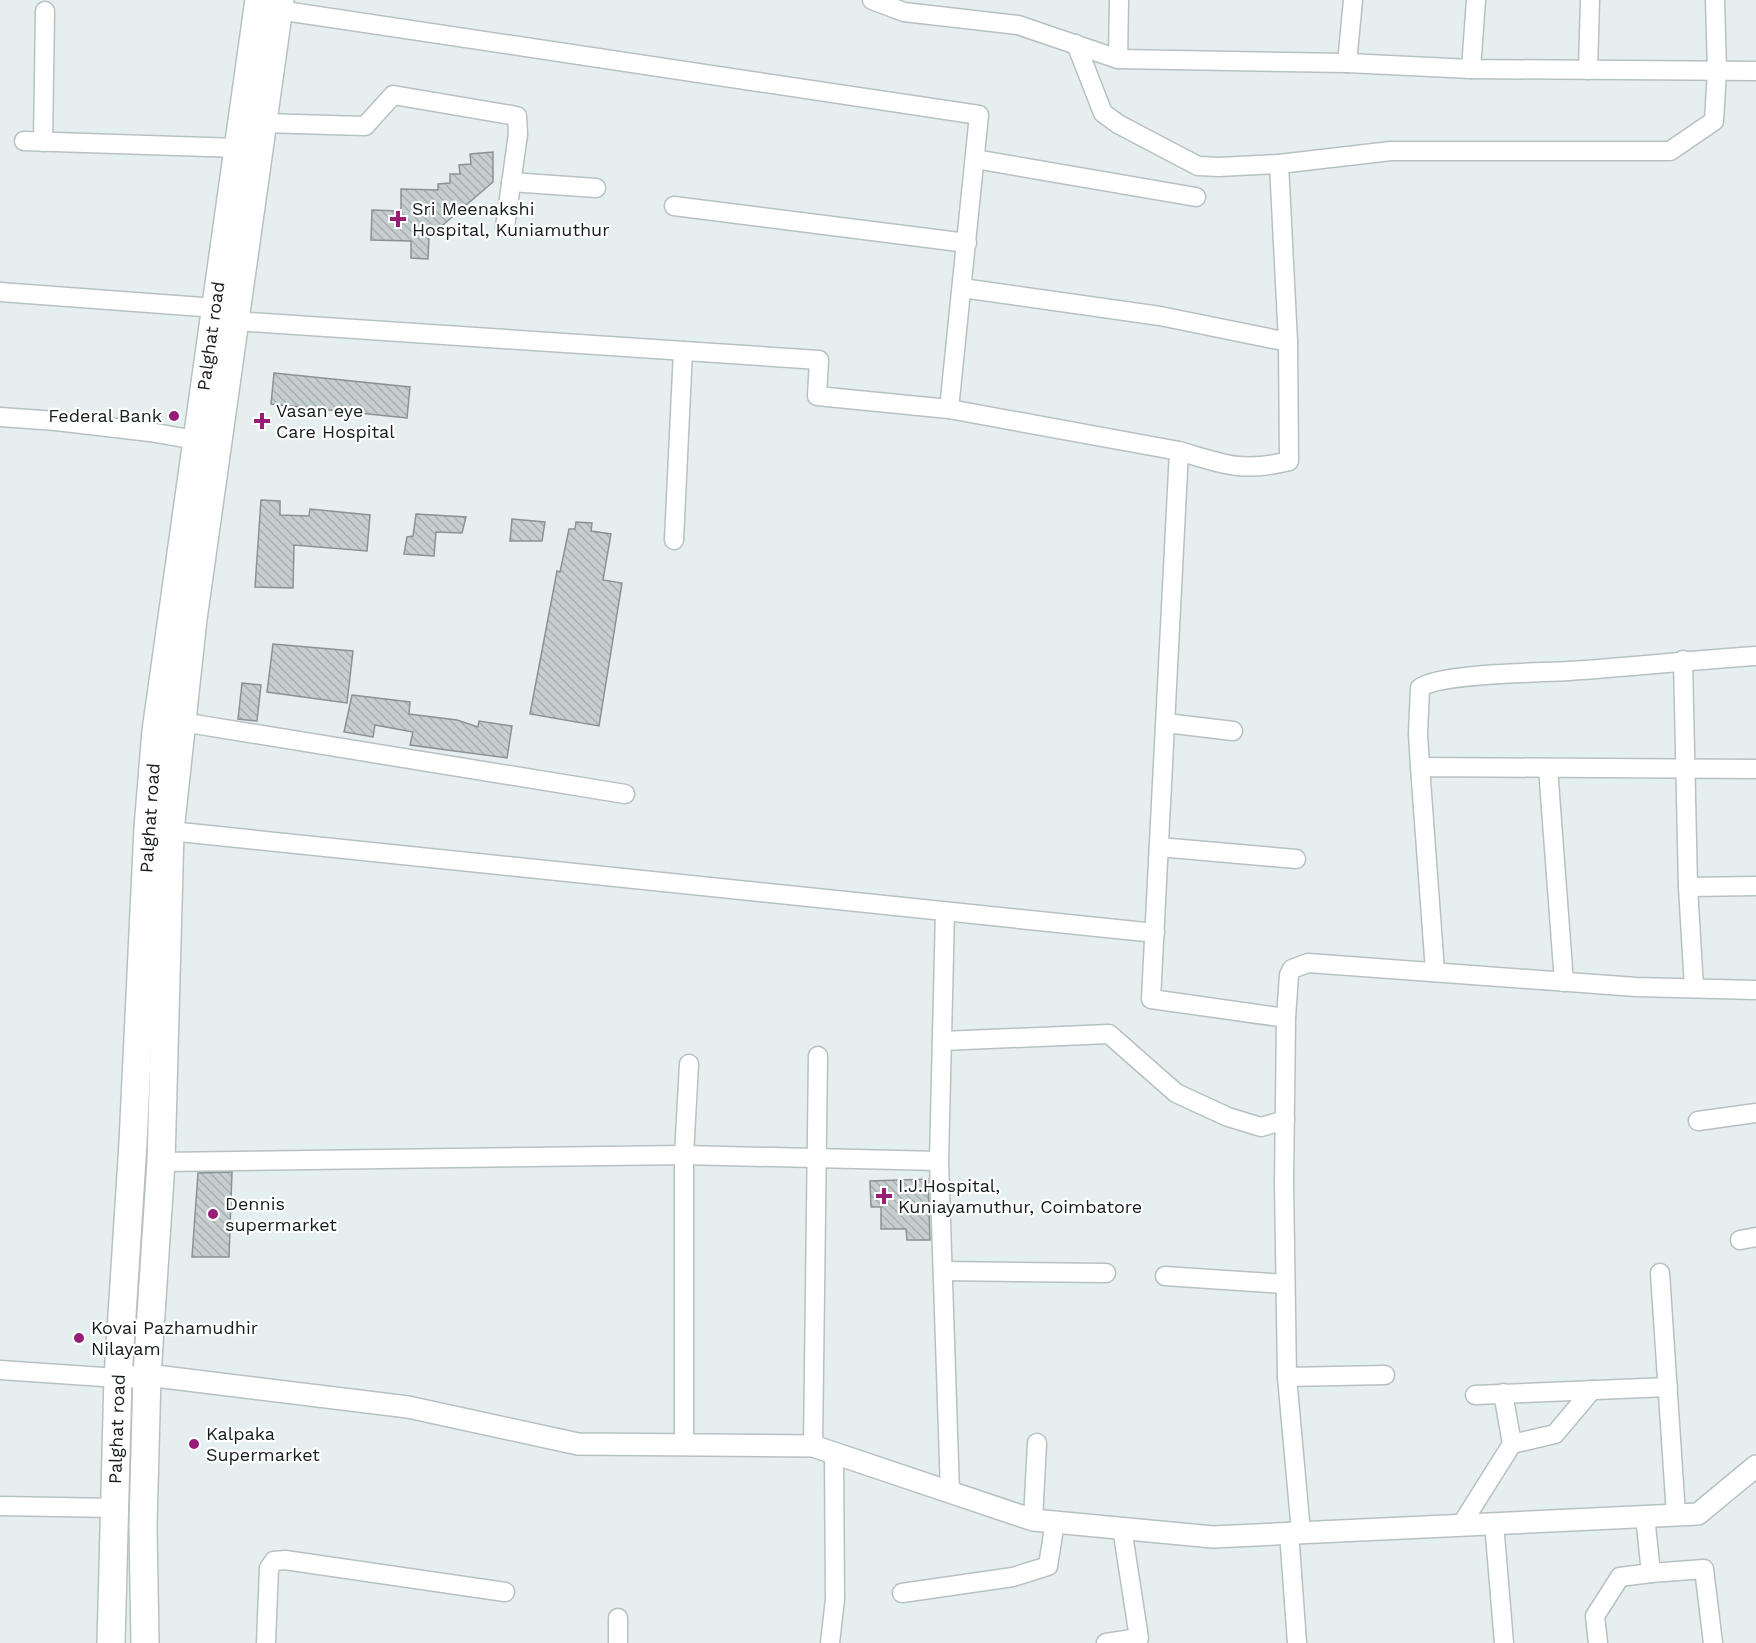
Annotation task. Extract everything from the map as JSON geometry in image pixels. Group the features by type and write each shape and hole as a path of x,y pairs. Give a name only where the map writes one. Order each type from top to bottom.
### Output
{"main road":[{"name":"Palghat road","path":"111,1643 118,1378 132,1155 148,828 156,731 207,442 225,315 262,123 272,3"},
{"name":"Palghat road","path":"225,315 238,148 272,3"},
{"name":"Palghat road","path":"146,1643 143,1526 147,1375 161,1162 170,831 193,619 207,442"}],"street":[{"path":"872,0 904,12 1018,25 1118,59 1347,63 1472,69 1756,71"},
{"path":"1118,59 1119,0"},
{"path":"1347,63 1353,0"},
{"path":"1472,69 1476,0"},
{"path":"1588,70 1590,0"},
{"path":"1076,44 1103,112 1118,124 1197,166 1279,164 1391,150 1670,150 1713,121 1717,71 1715,0"},
{"path":"272,3 979,115 949,409"},
{"path":"43,142 45,11"},
{"path":"262,123 365,126 393,95 517,116 518,134 505,227"},
{"path":"24,141 238,148"},
{"path":"975,159 1196,197"},
{"path":"0,292 225,315 819,360 817,396 949,409 1179,451 1235,467 1265,467 1289,461 1288,342 1279,164"},
{"path":"511,182 596,188"},
{"path":"674,206 967,243"},
{"path":"962,288 1160,316 1288,342"},
{"path":"674,540 683,351"},
{"path":"0,417 150,432 207,442"},
{"path":"1179,451 1151,999 1286,1018"},
{"path":"1436,971 1420,767 1418,704 1420,688 1426,683 1458,678 1756,656"},
{"path":"1683,660 1688,887 1694,988"},
{"path":"182,722 625,794"},
{"path":"1166,723 1233,731"},
{"path":"1420,767 1756,769"},
{"path":"1548,768 1564,982"},
{"path":"170,831 1155,933"},
{"path":"1159,847 1296,859"},
{"path":"1688,887 1756,886"},
{"path":"945,912 939,1161 950,1492"},
{"path":"1297,1643 1285,1284 1286,1018 1289,975 1292,969 1308,963 1636,987 1756,990"},
{"path":"942,1041 1109,1034 1176,1093 1228,1117 1261,1126 1285,1120"},
{"path":"813,1446 818,1056"},
{"path":"684,1445 684,1155 689,1064"},
{"path":"1698,1121 1756,1113"},
{"path":"161,1162 684,1155 939,1161"},
{"path":"943,1271 1106,1273"},
{"path":"1660,1273 1676,1515"},
{"path":"1165,1276 1285,1284"},
{"path":"0,1370 118,1378 147,1375 408,1407 578,1444 813,1446 1033,1520 1213,1537 1698,1514 1756,1466"},
{"path":"1287,1377 1385,1375"},
{"path":"1475,1395 1668,1387"},
{"path":"1512,1444 1555,1434 1592,1390"},
{"path":"1461,1525 1512,1444 1503,1393"},
{"path":"1033,1520 1037,1443"},
{"path":"830,1643 835,1599 834,1454"},
{"path":"0,1506 115,1508"},
{"path":"1645,1516 1651,1573"},
{"path":"902,1593 1013,1577 1048,1566 1055,1522"},
{"path":"1494,1523 1503,1643"},
{"path":"1106,1643 1139,1638 1122,1528"},
{"path":"266,1643 269,1568 274,1561 285,1560 505,1592"},
{"path":"1598,1643 1595,1616 1620,1578 1704,1569 1713,1643"},
{"path":"618,1618 618,1643"}],"building":[{"path":"493,152 493,182 437,230 437,236 429,237 428,259 411,258 411,241 371,240 372,210 401,211 401,189 438,190 438,184 450,183 450,174 460,174 459,165 471,164 470,154"},
{"path":"274,373 410,387 407,418 271,404"},
{"path":"261,500 280,501 280,515 309,516 310,509 370,515 367,551 294,545 293,588 255,587"},
{"path":"416,514 466,517 462,533 436,532 434,556 404,554 407,537 413,536"},
{"path":"512,519 545,522 542,541 510,541"},
{"path":"576,522 592,523 591,531 611,534 603,580 622,583 599,726 530,714 557,571 560,572 569,529 575,529"},
{"path":"273,644 353,651 347,703 267,692"},
{"path":"242,683 261,685 257,721 238,719"},
{"path":"352,695 410,702 409,714 457,720 478,727 479,721 512,726 507,758 410,745 413,732 375,725 373,737 344,732"},
{"name":"Dennis supermarket","path":"232,1172 229,1257 192,1257 198,1173"},
{"path":"928,1179 930,1240 907,1240 906,1229 881,1229 881,1207 871,1207 870,1181"}],"place":[{"name":"Sri Meenakshi Hospital, Kuniamuthur","path":"398,219"},
{"name":"Federal Bank","path":"174,416"},
{"name":"Vasan eye Care Hospital","path":"262,421"},
{"name":"I.J.Hospital, Kuniayamuthur, Coimbatore","path":"884,1196"},
{"name":"Dennis supermarket","path":"213,1214"},
{"name":"Kovai Pazhamudhir Nilayam","path":"79,1338"},
{"name":"Kalpaka Supermarket","path":"194,1444"}]}
